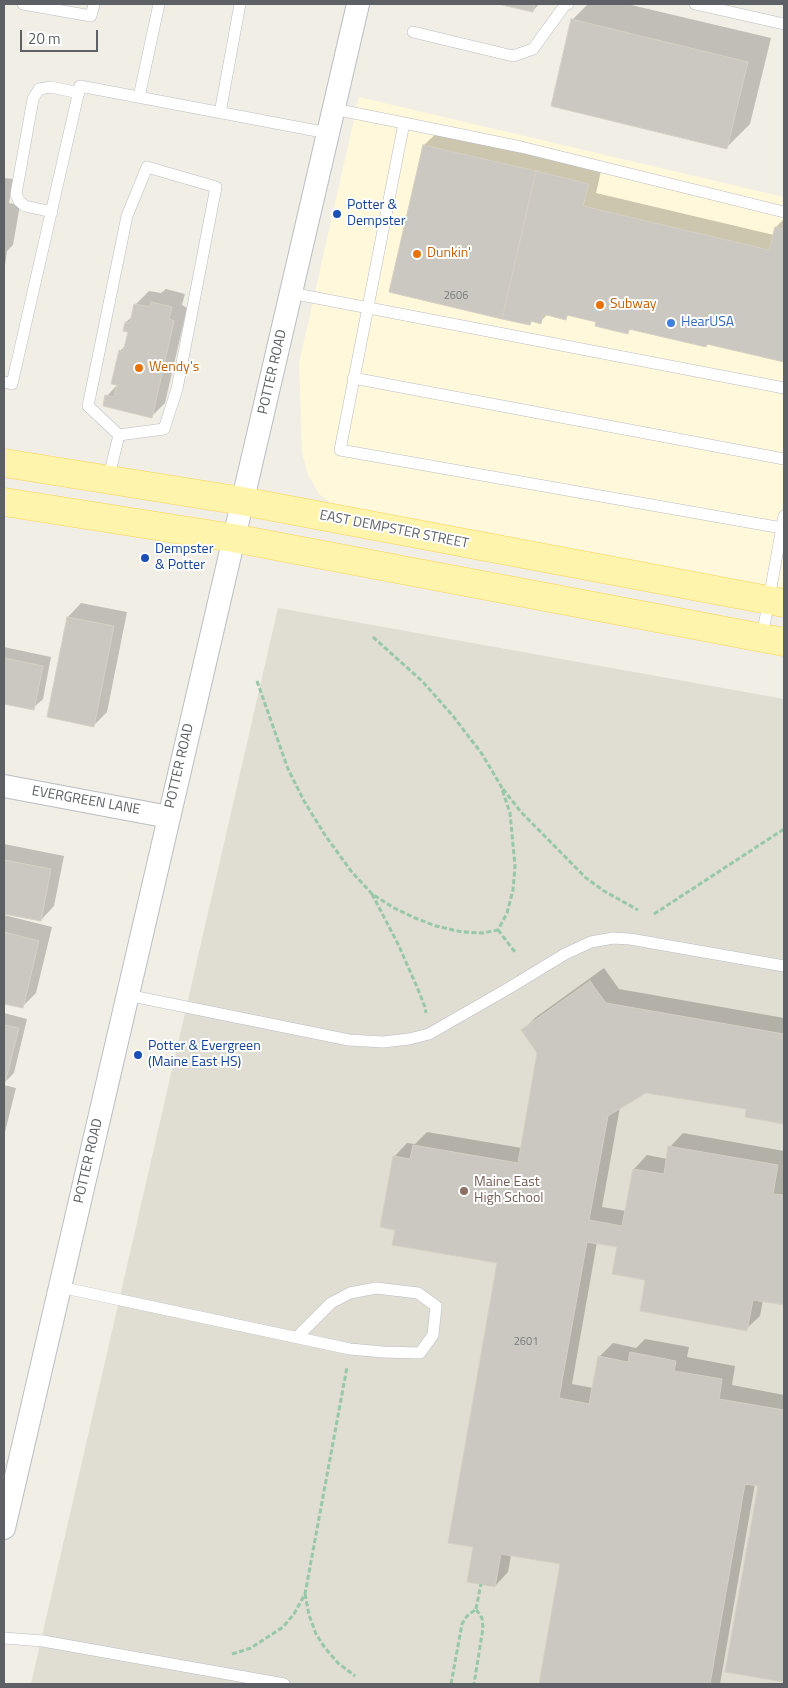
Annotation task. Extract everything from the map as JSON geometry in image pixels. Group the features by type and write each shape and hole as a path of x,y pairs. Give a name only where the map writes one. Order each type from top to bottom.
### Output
{"main road":[{"name":"EAST DEMPSTER STREET","path":"4,463 242,501 777,601"},
{"path":"4,502 233,538 773,640"}],"street":[{"name":"POTTER ROAD","path":"4,1528 358,4"},
{"name":"EVERGREEN LANE","path":"4,786 169,816"}],"lane":[{"path":"23,4 91,16 94,4"},
{"path":"139,97 160,4"},
{"path":"220,113 240,4"},
{"path":"413,32 514,56 533,49 568,4"},
{"path":"695,4 784,24"},
{"path":"4,382 12,384 80,86 328,133"},
{"path":"52,212 25,206 19,202 16,194 33,98 39,89 51,87 79,93"},
{"path":"334,109 521,147 784,212"},
{"path":"404,123 340,450 782,528"},
{"path":"147,167 216,187 178,389 164,429 119,435 88,406 127,216 147,167"},
{"path":"291,294 784,388"},
{"path":"353,378 784,459"},
{"path":"108,480 119,435"},
{"path":"773,640 784,516"},
{"path":"128,995 349,1040 383,1042 429,1034 565,954 591,942 613,938 630,938 784,966"},
{"path":"60,1287 350,1349 420,1353 433,1335 436,1306 418,1293 376,1288 350,1293 331,1303 297,1337"},
{"path":"4,1638 43,1641 284,1684"}],"path":[{"path":"373,637 423,682 453,716 482,754 501,786 521,812 586,878 604,891 638,910"},
{"path":"257,681 285,761 304,801 351,872 372,894 401,911 436,926 462,932 483,933 498,930"},
{"path":"498,930 507,913 513,890 515,866 510,813 501,786"},
{"path":"654,914 784,829"},
{"path":"372,894 398,944 417,987 425,1007 429,1034"},
{"path":"498,930 515,952"},
{"path":"232,1654 251,1648 283,1627 294,1614 305,1594 350,1349"},
{"path":"451,1684 462,1624 467,1616 476,1609 481,1584"},
{"path":"305,1594 309,1615 316,1634 338,1663 354,1676"},
{"path":"474,1684 483,1628 482,1618 476,1609"}],"shaded area":[{"path":"359,97 784,197 784,588 352,510 333,505 319,494 308,475 302,453 299,363"},
{"name":"Maine East High School","path":"278,608 784,699 784,1684 31,1684"}],"building":[{"path":"498,4 535,4 533,12"},
{"path":"571,19 748,62 727,149 551,106"},
{"path":"423,145 536,171 502,319 389,292"},
{"path":"536,171 589,184 583,206 769,250 775,227 784,229 784,362 707,344 706,347 629,329 628,334 595,326 596,322 567,315 566,320 543,314 541,324 531,321 530,325 502,319"},
{"name":"Wendy's","path":"151,302 172,307 169,319 174,321 152,418 103,406 105,395 114,397 117,385 111,384 119,350 123,352 128,332 123,331 125,322 130,323 134,304 150,307"},
{"path":"67,617 114,626 94,727 47,717"},
{"path":"4,658 43,666 34,710 4,704"},
{"path":"4,860 51,869 41,921 4,914"},
{"path":"4,932 39,941 23,1008 4,1004"},
{"path":"590,981 606,1003 784,1034 784,1124 745,1117 746,1109 646,1093 608,1116 589,1220 622,1226 633,1169 664,1174 668,1146 778,1165 773,1194 784,1195 784,1305 753,1300 747,1331 640,1311 645,1280 612,1274 617,1247 587,1242 559,1398 589,1404 598,1356 628,1362 630,1352 676,1361 674,1371 722,1379 719,1399 784,1410 784,1682 725,1672 758,1486 745,1484 710,1684 539,1684 560,1564 501,1554 495,1587 467,1582 473,1547 448,1543 497,1263 392,1245 395,1230 380,1227 393,1156 410,1159 413,1145 518,1163 537,1053 521,1030"},
{"path":"4,1025 19,1028 5,1083 4,1083"}],"place":[{"name":"Potter & Dempster","path":"337,214"},
{"name":"Dunkin'","path":"417,254"},
{"name":"Subway","path":"600,305"},
{"name":"HearUSA","path":"671,323"},
{"name":"Wendy's","path":"139,368"},
{"name":"Dempster & Potter","path":"145,558"},
{"name":"Potter & Evergreen (Maine East HS)","path":"138,1055"},
{"name":"Maine East High School","path":"464,1191"}]}
